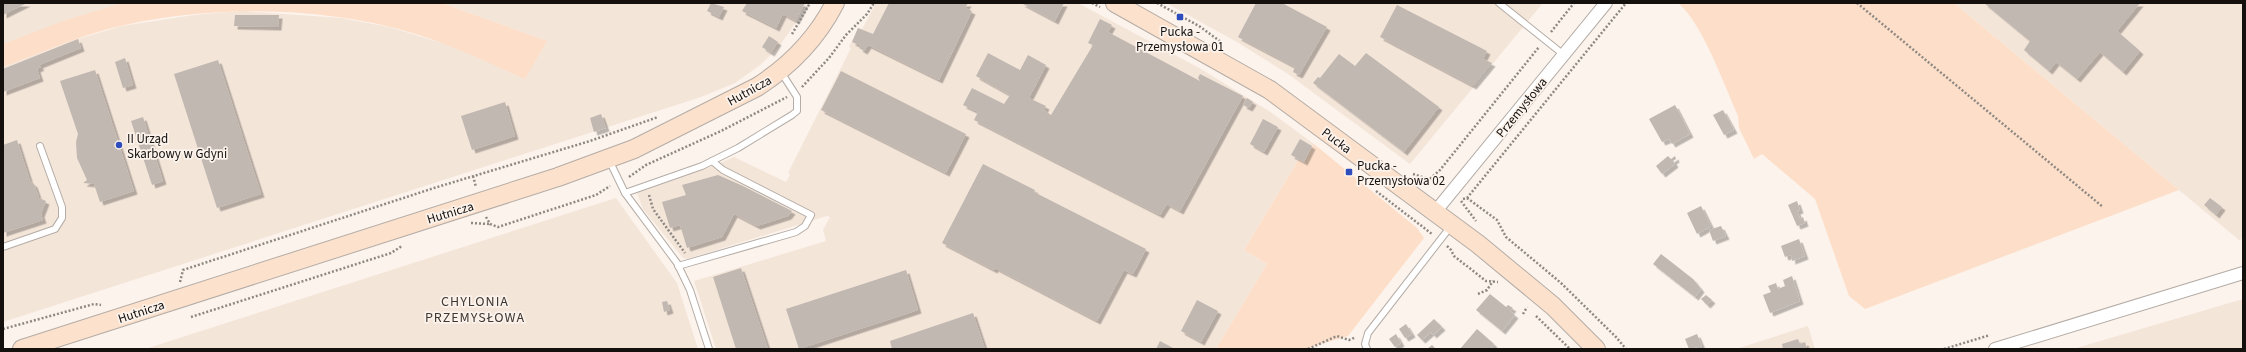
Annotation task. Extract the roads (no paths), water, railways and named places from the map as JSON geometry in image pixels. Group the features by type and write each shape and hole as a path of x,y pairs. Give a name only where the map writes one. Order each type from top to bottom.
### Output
{"main road":[{"name":"Hutnicza","path":"22,349 551,180 634,149 750,90 781,71 803,49 835,3"},
{"name":"Pucka","path":"1115,3 1270,90 1409,194 1452,224 1553,306 1596,349"}],"street":[{"name":"Przemysłowa","path":"1435,212 1606,3"},
{"path":"1995,349 2243,273"}],"lane":[{"path":"1499,3 1564,55"},
{"path":"625,193 712,161 738,148 797,111 797,97 781,71"},
{"path":"3,247 55,229 62,218 62,208 40,146"},
{"path":"608,159 625,193 678,266 690,290 709,349"},
{"path":"678,266 796,232 805,226 812,215 723,170 712,161"},
{"path":"1366,349 1365,344 1368,333 1452,224"}],"place":[{"name":"Pucka - Przemysłowa 01","path":"1180,17"},
{"name":"II Urząd Skarbowy w Gdyni","path":"119,145"},
{"name":"Pucka - Przemysłowa 02","path":"1349,172"}],"district":[{"name":"CHYLONIA PRZEMYSŁOWA","path":"475,310"}]}
